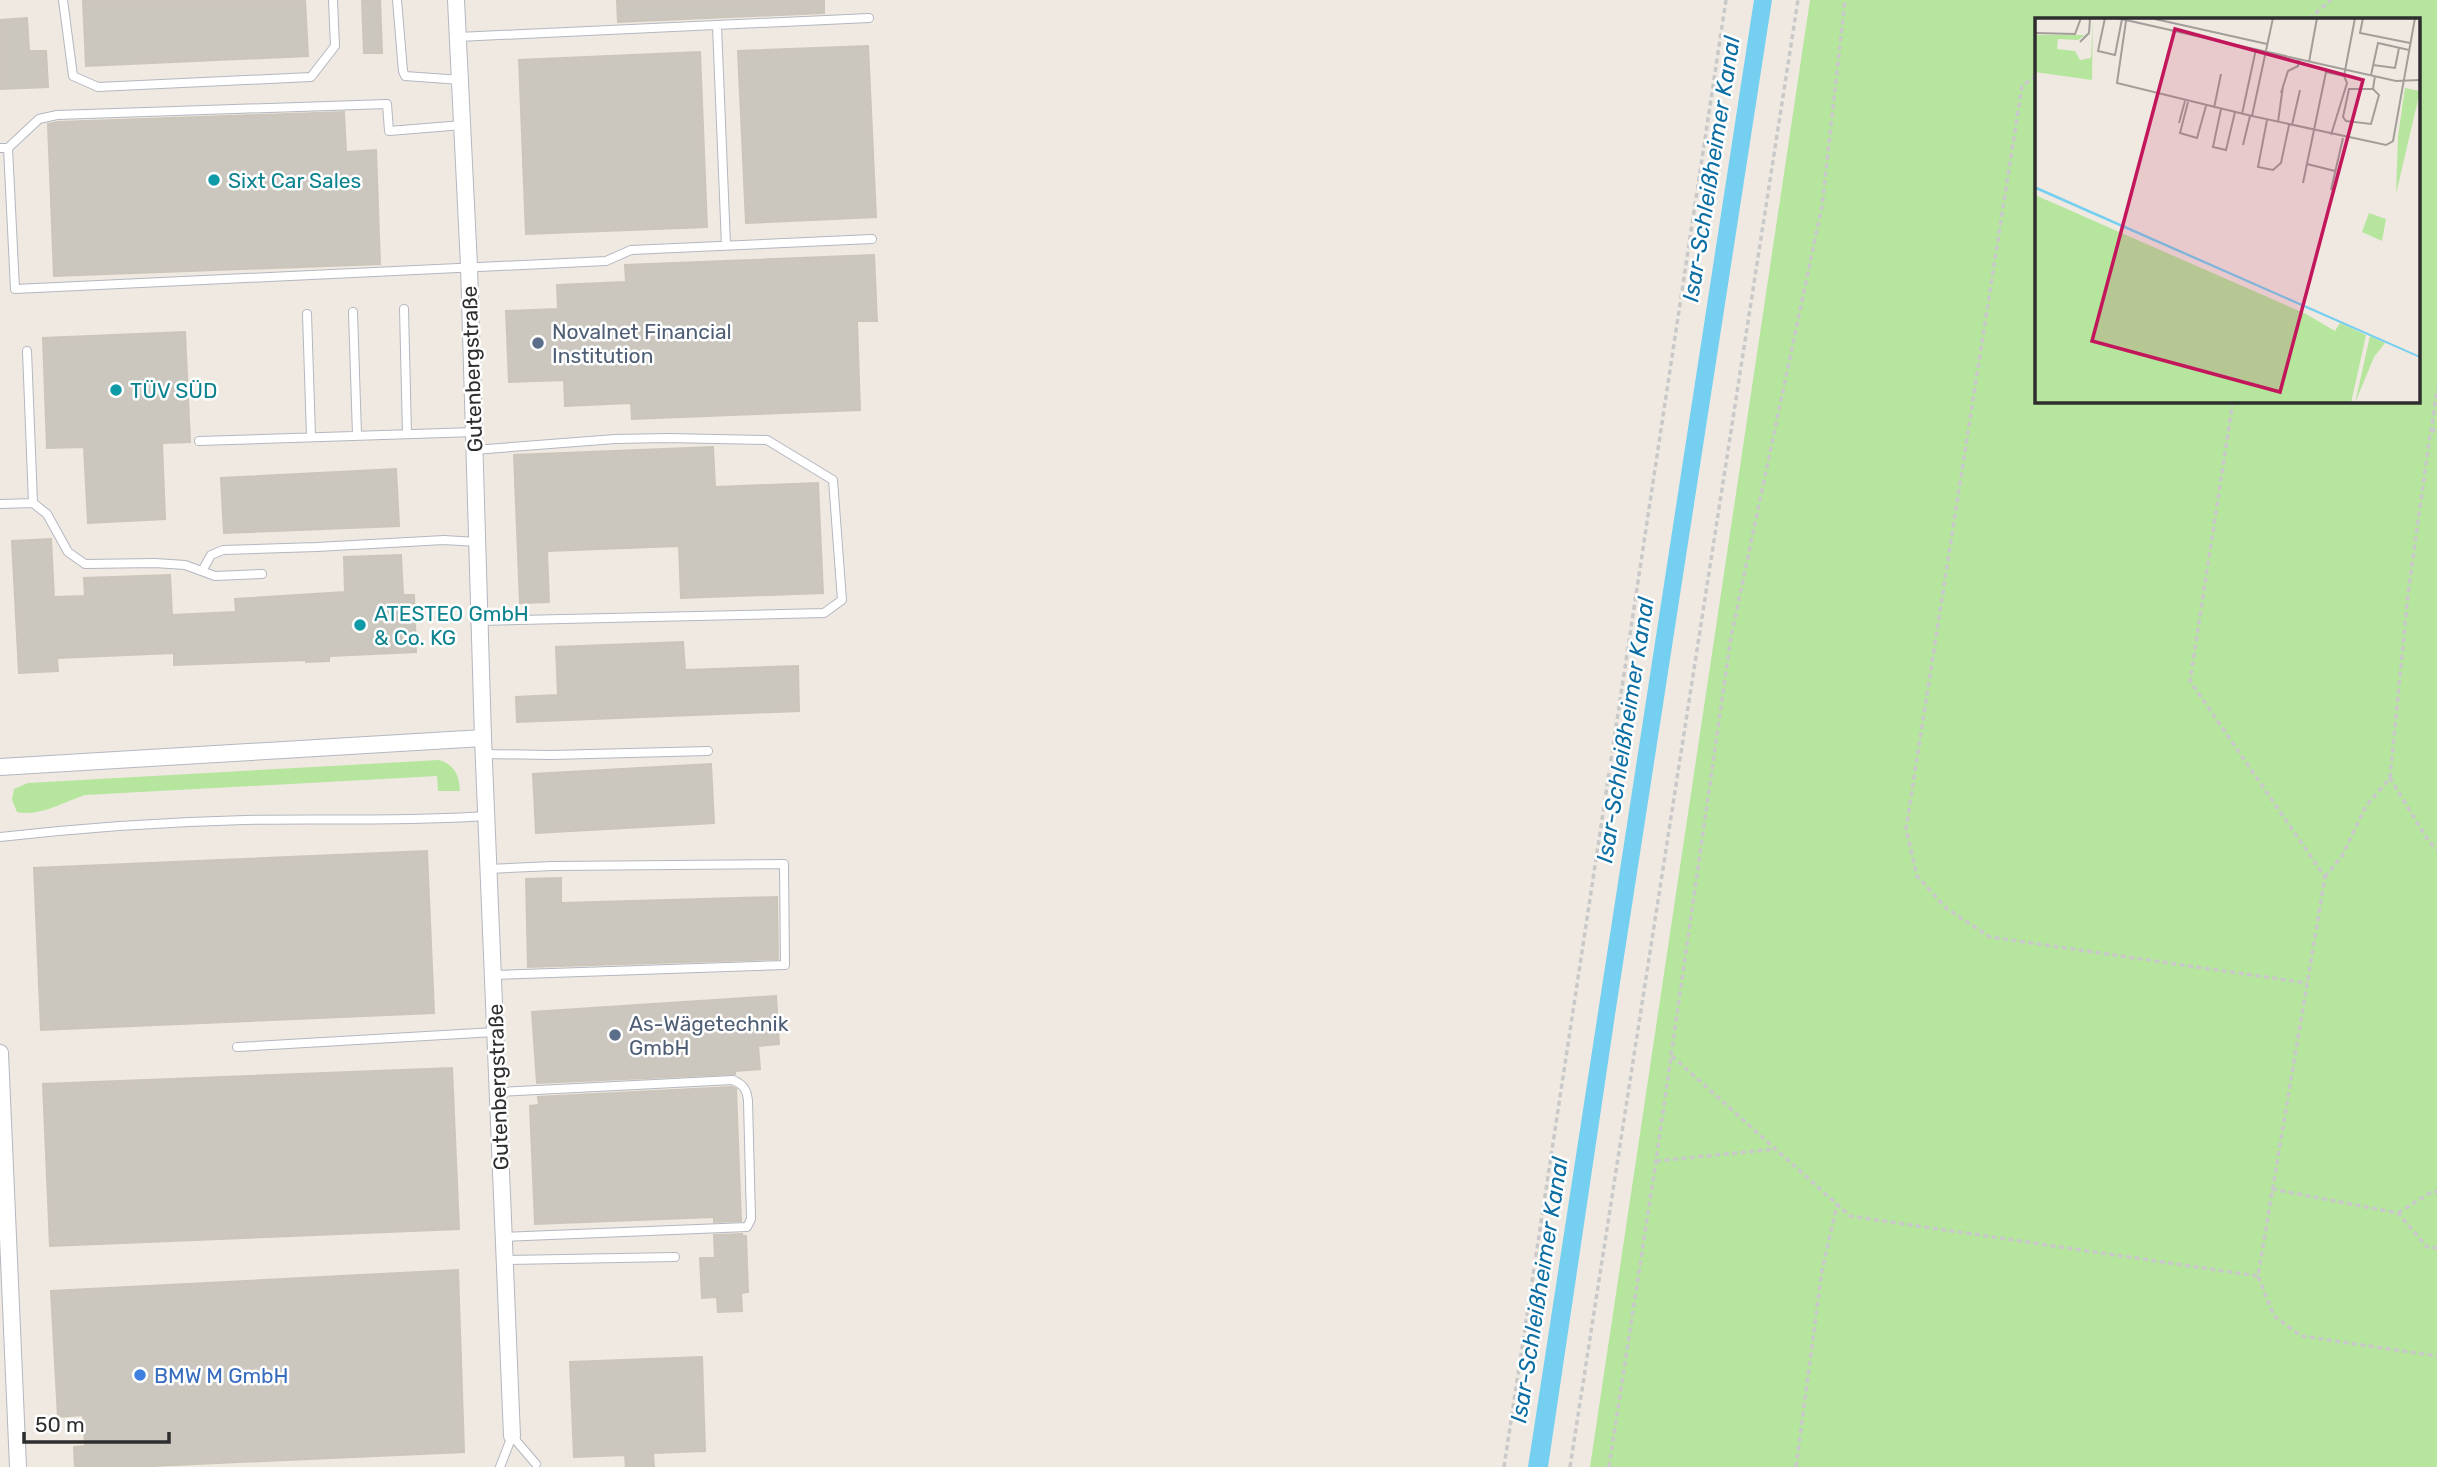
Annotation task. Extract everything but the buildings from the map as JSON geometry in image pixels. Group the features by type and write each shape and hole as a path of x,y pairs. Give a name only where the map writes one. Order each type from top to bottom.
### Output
{"street":[{"name":"Gutenbergstraße","path":"456,0 469,266 483,746 512,1436"},
{"path":"0,767 483,746"},
{"path":"0,1053 18,1467"}],"lane":[{"path":"62,0 73,76 98,87 311,77 335,46 333,0"},
{"path":"397,0 405,76 460,80"},
{"path":"458,37 869,19"},
{"path":"717,26 726,245"},
{"path":"463,125 389,131 387,104 57,115 39,119 4,148 15,289 606,261 631,250 872,239"},
{"path":"404,309 407,434"},
{"path":"353,312 356,435"},
{"path":"307,314 311,436"},
{"path":"27,351 33,503"},
{"path":"200,441 474,432"},
{"path":"474,450 629,439 767,440 833,480 842,600 824,613 480,621"},
{"path":"0,504 33,503 47,514 68,552 85,564 155,563 185,565 215,576 261,574"},
{"path":"202,571 211,555 223,550 444,540 477,542"},
{"path":"483,746 551,755 708,751"},
{"path":"0,837 69,830 246,820 419,820 486,816"},
{"path":"488,869 784,864 785,965 493,975"},
{"path":"237,1047 495,1032"},
{"path":"498,1092 733,1080 747,1091 748,1101 751,1219 747,1227 504,1237"},
{"path":"505,1259 675,1257"},
{"path":"500,1467 512,1436 537,1464"}],"path":[{"path":"1504,1467 1726,0"},
{"path":"1570,1467 1798,0"},
{"path":"1609,1467 1731,637 1822,206 1845,0"},
{"path":"2310,18 2331,0"},
{"path":"2035,77 2022,86 1906,829 1917,876 1946,908 1990,937 2307,983"},
{"path":"2437,389 2407,594 2390,778 2367,806 2342,856 2325,877 2258,1276 2274,1316 2301,1336 2437,1356"},
{"path":"2233,402 2190,681 2325,877"},
{"path":"2430,435 2437,426"},
{"path":"2390,778 2429,842 2437,849"},
{"path":"1671,1055 1850,1216 2258,1276"},
{"path":"1656,1161 1777,1149"},
{"path":"2272,1189 2398,1213 2427,1247 2437,1248"},
{"path":"2398,1213 2433,1191 2437,1192"},
{"path":"1796,1467 1822,1270 1837,1205"}],"green space":[{"path":"1810,0 2437,0 2437,1467 1590,1467"},
{"path":"439,760 455,771 460,791 438,791 437,776 85,795 43,811 25,813 17,812 12,800 14,789 28,783"}],"water":[{"path":"1754,0 1772,0 1548,1467 1528,1467"}],"place":[{"name":"Sixt Car Sales","path":"214,180"},
{"name":"Novalnet Financial Institution","path":"538,343"},
{"name":"TÜV SÜD","path":"116,390"},
{"name":"ATESTEO GmbH & Co. KG","path":"360,625"},
{"name":"As-Wägetechnik GmbH","path":"615,1035"},
{"name":"BMW M GmbH","path":"140,1375"}],"water label":[{"name":"Isar-Schleißheimer Kanal","path":"1711,169"},
{"name":"Isar-Schleißheimer Kanal","path":"1625,730"},
{"name":"Isar-Schleißheimer Kanal","path":"1539,1290"}]}
